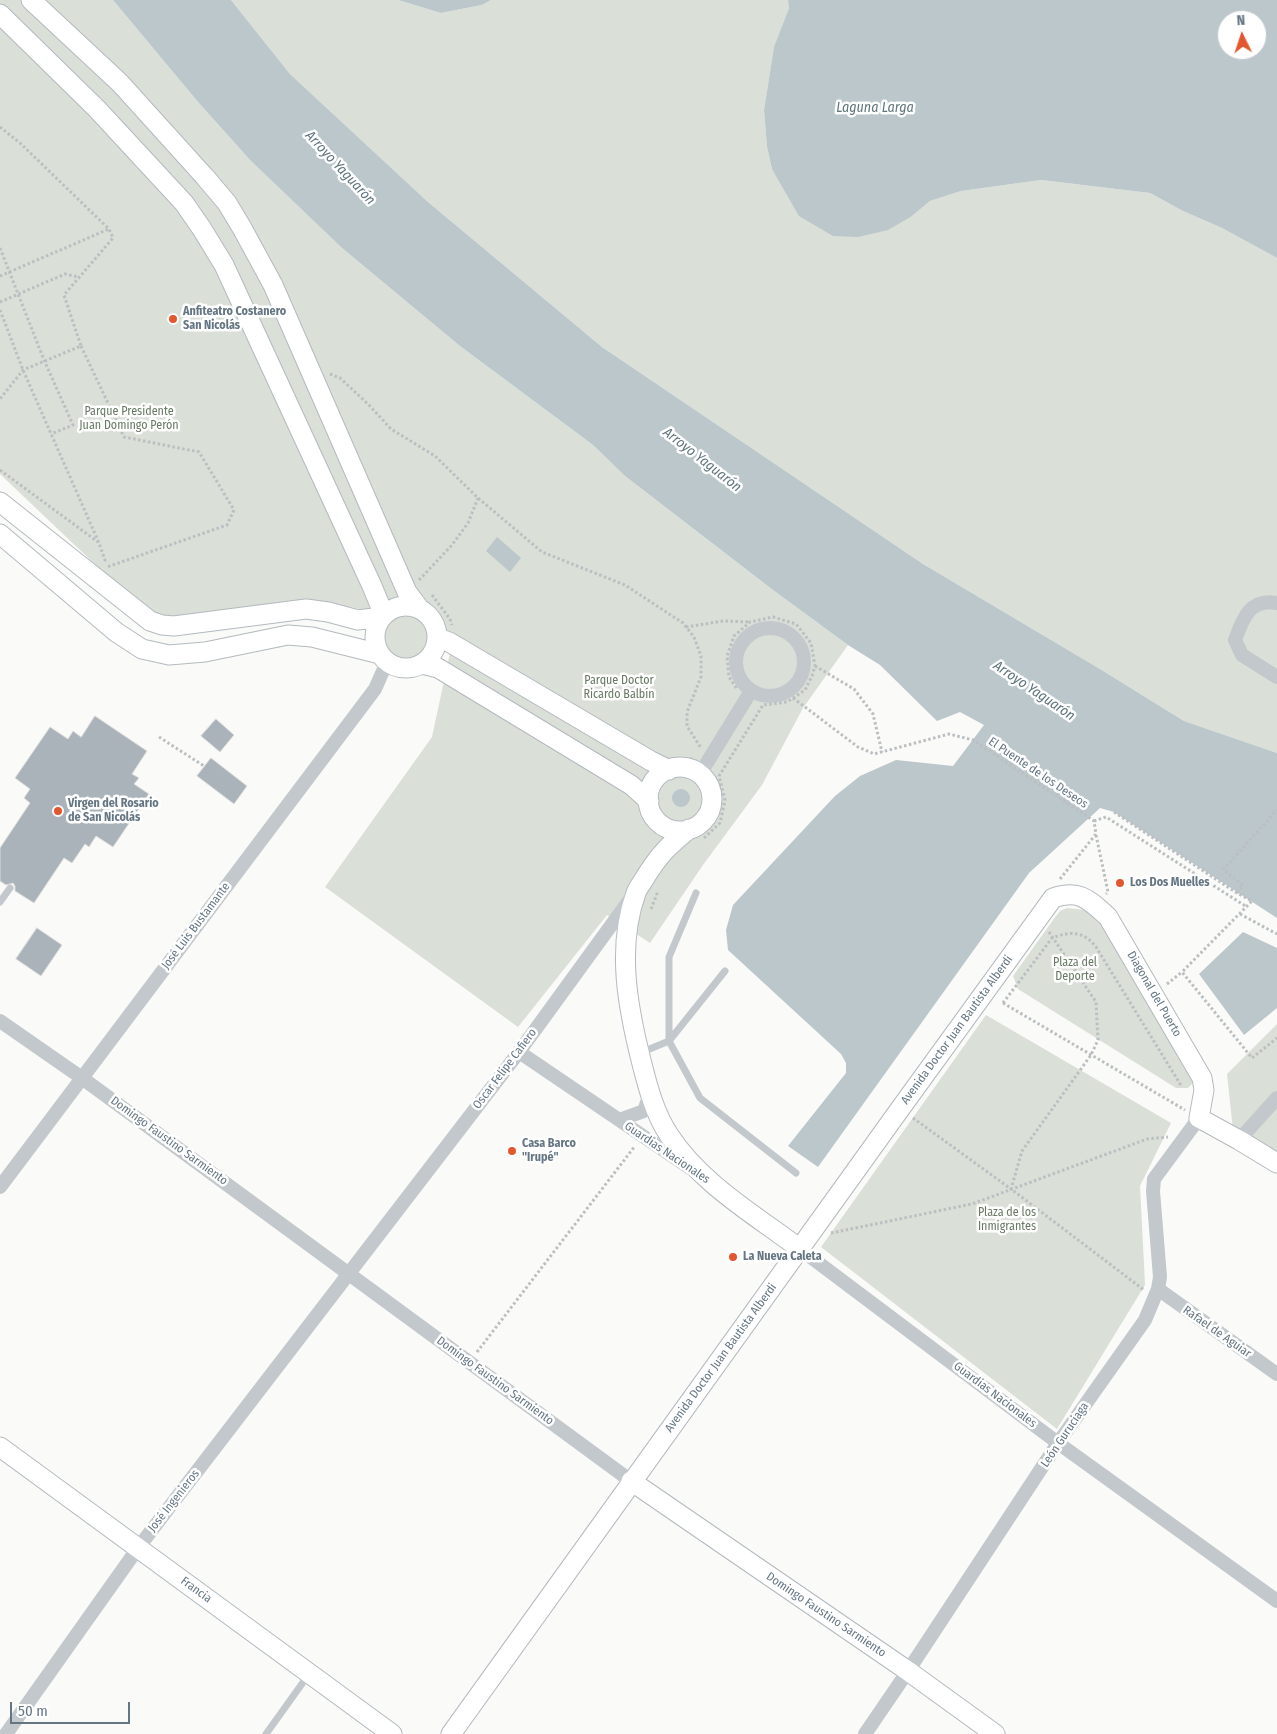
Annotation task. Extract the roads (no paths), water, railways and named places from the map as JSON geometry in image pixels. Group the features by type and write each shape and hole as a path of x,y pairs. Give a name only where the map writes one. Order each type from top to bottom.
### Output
{"main road":[{"path":"31,0 120,82 227,203 273,285 407,592 418,608"},
{"path":"0,14 97,109 184,203 202,229 224,265 372,586 383,616"},
{"path":"0,502 150,621 162,625 174,626 306,609 328,612 358,620 383,616"},
{"path":"0,534 116,632 142,649 169,655 205,652 288,635 312,638 383,658 395,666 404,668 422,664 432,656 438,638 433,620 418,608 400,606 391,609 378,623 375,639 383,658"},
{"path":"438,638 449,642 669,770"},
{"path":"422,664 438,668 631,785 665,827 694,836 698,825 710,810 711,790 707,781 700,774 685,767 669,770 660,774 653,782 650,791 651,808"},
{"name":"Oscar Felipe Cafiero","path":"651,808 657,821 659,846 656,861"},
{"name":"Oscar Felipe Cafiero","path":"637,891 666,847 694,836"},
{"name":"Guardias Nacionales","path":"637,891 626,936 626,985 634,1033 650,1094 668,1134 685,1156 715,1186 804,1243"},
{"name":"Avenida Doctor Juan Bautista Alberdi","path":"451,1734 1038,917 1060,896"},
{"name":"Diagonal del Puerto","path":"1060,896 1090,901 1108,917 1202,1078 1204,1090 1199,1118"},
{"path":"1199,1118 1277,1163"},
{"name":"Francia","path":"0,1447 392,1734"},
{"name":"Domingo Faustino Sarmiento","path":"631,1481 995,1734"}],"street":[{"path":"1277,603 1266,601 1248,610 1235,640 1242,655 1277,677"},
{"path":"700,774 745,692 737,672 738,649 745,639 754,632 766,628 788,633 796,640 802,650 804,660 803,671 799,681 792,689 782,694 772,696 745,692"},
{"name":"José Luis Bustamante","path":"0,1187 375,688 383,658"},
{"name":"Oscar Felipe Cafiero","path":"350,1274 519,1052 637,891"},
{"name":"Domingo Faustino Sarmiento","path":"0,1021 82,1078 631,1481"},
{"name":"Guardias Nacionales","path":"519,1052 715,1186"},
{"name":"Guardias Nacionales","path":"619,1120 644,1111 650,1094"},
{"path":"1239,1140 1277,1098"},
{"name":"León Guruciaga","path":"865,1734 908,1672 1058,1443 1145,1320 1160,1277 1153,1191 1154,1179 1199,1118"},
{"name":"Guardias Nacionales","path":"804,1243 1058,1443 1277,1601"},
{"name":"José Ingenieros","path":"6,1734 138,1548 350,1274"},
{"name":"Rafael de Aguiar","path":"1156,1293 1277,1374"}],"lane":[{"path":"0,902 10,888"},
{"path":"696,893 670,957 669,1042 700,1098 796,1173"},
{"path":"639,1053 669,1042 726,971"},
{"path":"266,1734 309,1674"}],"water":[{"name":"Arroyo Yaguarón","path":"113,0 231,0 290,74 428,202 602,347 923,564 1184,721 1277,753 1277,918 1114,812 1100,808 1029,873 818,1167 788,1146 846,1073 846,1063 841,1054 728,950 726,930 733,905 835,796 860,776 896,760 953,766 984,725 960,712 937,721 880,665 848,645 773,590 625,476 593,445 460,346 342,248 251,161 198,102"},
{"path":"398,0 491,0 482,5 441,13"},
{"name":"Laguna Larga","path":"788,0 1277,0 1277,258 1222,228 1183,211 1150,193 1041,180 961,191 930,201 912,216 888,230 858,237 833,236 799,216 772,169 767,147 764,110 774,47 789,8"},
{"path":"497,537 521,558 510,572 486,551"},
{"path":"681,789 687,792 690,798 687,804 681,807 675,804 672,798 675,792"},
{"path":"1243,932 1277,948 1277,1008 1244,1035 1199,974"}],"place":[{"name":"Anfiteatro Costanero San Nicolás","path":"173,319"},
{"name":"Virgen del Rosario de San Nicolás","path":"58,811"},
{"name":"Los Dos Muelles","path":"1120,883"},
{"name":"Casa Barco \"Irupé\"","path":"512,1151"},
{"name":"La Nueva Caleta","path":"733,1257"}],"park label":[{"name":"Parque Presidente Juan Domingo Perón","path":"129,419"},
{"name":"Parque Doctor Ricardo Balbín","path":"619,688"},
{"name":"Plaza del Deporte","path":"1075,970"},
{"name":"Plaza de los Inmigrantes","path":"1007,1220"}]}
